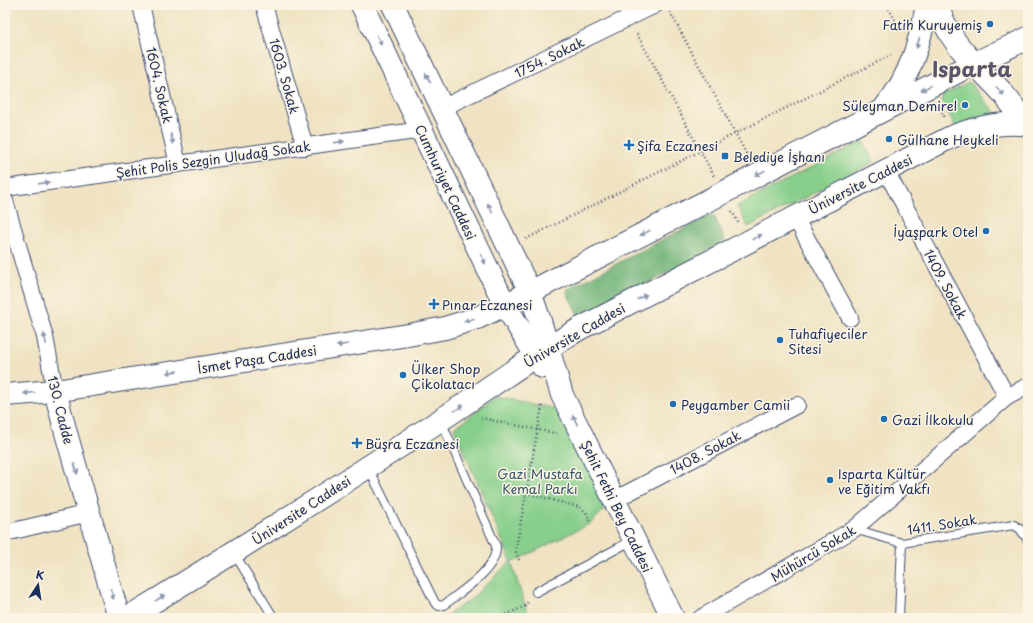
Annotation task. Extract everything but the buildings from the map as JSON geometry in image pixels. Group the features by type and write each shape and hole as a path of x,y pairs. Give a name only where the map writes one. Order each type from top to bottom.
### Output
{"main road":[{"name":"Cumhuriyet Caddesi","path":"362,5 505,305 542,351"},
{"path":"393,5 530,292 542,351"},
{"path":"884,109 900,87 911,65 927,5"},
{"path":"937,5 953,39 973,64 1000,91 1028,125"},
{"path":"505,305 884,109 1028,38"},
{"name":"Üniversite Caddesi","path":"127,618 234,553 441,420 542,351 581,328 955,136 1001,124 1028,125"},
{"name":"İsmet Paşa Caddesi","path":"5,396 55,391 438,330 477,318 505,305"},
{"name":"Şehit Fethi Bey Caddesi","path":"542,351 562,395 673,618"},
{"name":"130. Cadde","path":"55,391 119,618"}],"street":[{"name":"1604. Sokak","path":"141,5 178,164"},
{"name":"1603. Sokak","path":"264,5 305,146"},
{"name":"1754. Sokak","path":"442,108 635,12 662,8"},
{"name":"Şehit Polis Sezgin Uludağ Sokak","path":"5,188 422,130"},
{"name":"1409. Sokak","path":"886,171 1007,397"},
{"name":"130. Cadde","path":"5,201 45,337 55,391"},
{"path":"795,218 850,318"},
{"name":"Mühürcü Sokak","path":"701,618 854,529 1007,397 1028,386"},
{"name":"1408. Sokak","path":"614,500 797,405"},
{"path":"5,533 89,513"}],"lane":[{"path":"368,467 436,605 444,605 477,579 489,567 496,553 496,546 441,420"},
{"name":"1411. Sokak","path":"854,529 902,543 1014,525 1020,529 1028,540"},
{"path":"536,592 634,540"},
{"path":"899,618 902,543"},
{"path":"234,553 274,618"}],"path":[{"path":"887,5 902,32"},
{"path":"662,8 736,133 749,158"},
{"path":"635,12 700,151 714,176"},
{"path":"524,240 895,53"},
{"path":"937,102 947,122"},
{"path":"729,205 741,228"},
{"path":"519,560 516,548 542,406"},
{"path":"479,417 584,439"},
{"path":"526,493 580,507 586,512 591,523"},
{"path":"499,618 525,606 536,592"},
{"path":"506,614 508,618"}],"green space":[{"path":"969,82 998,116 955,126 942,101 943,95"},
{"path":"863,141 874,162 748,227 737,206"},
{"path":"710,215 715,217 725,240 723,244 583,317 578,315 567,293 568,289"},
{"name":"Gazi Mustafa Kemal Parkı","path":"494,396 566,411 614,500 591,523 519,560 511,561 454,428 471,416"},
{"path":"511,561 530,618 443,618 470,600"}],"place":[{"name":"Fatih Kuruyemiş","path":"990,24"},
{"name":"Süleyman Demirel","path":"965,105"},
{"name":"Gülhane Heykeli","path":"889,139"},
{"name":"Şifa Eczanesi","path":"629,145"},
{"name":"Belediye İşhanı","path":"725,156"},
{"name":"İyaşpark Otel","path":"986,231"},
{"name":"Pınar Eczanesi","path":"434,304"},
{"name":"Tuhafiyeciler Sitesi","path":"780,340"},
{"name":"Ülker Shop Çikolatacı","path":"403,375"},
{"name":"Peygamber Camii","path":"673,404"},
{"name":"Gazi İlkokulu","path":"884,419"},
{"name":"Büşra Eczanesi","path":"357,443"},
{"name":"Isparta Kültür ve Eğitim Vakfı","path":"830,480"}],"district":[{"name":"Isparta","path":"972,68"}]}
